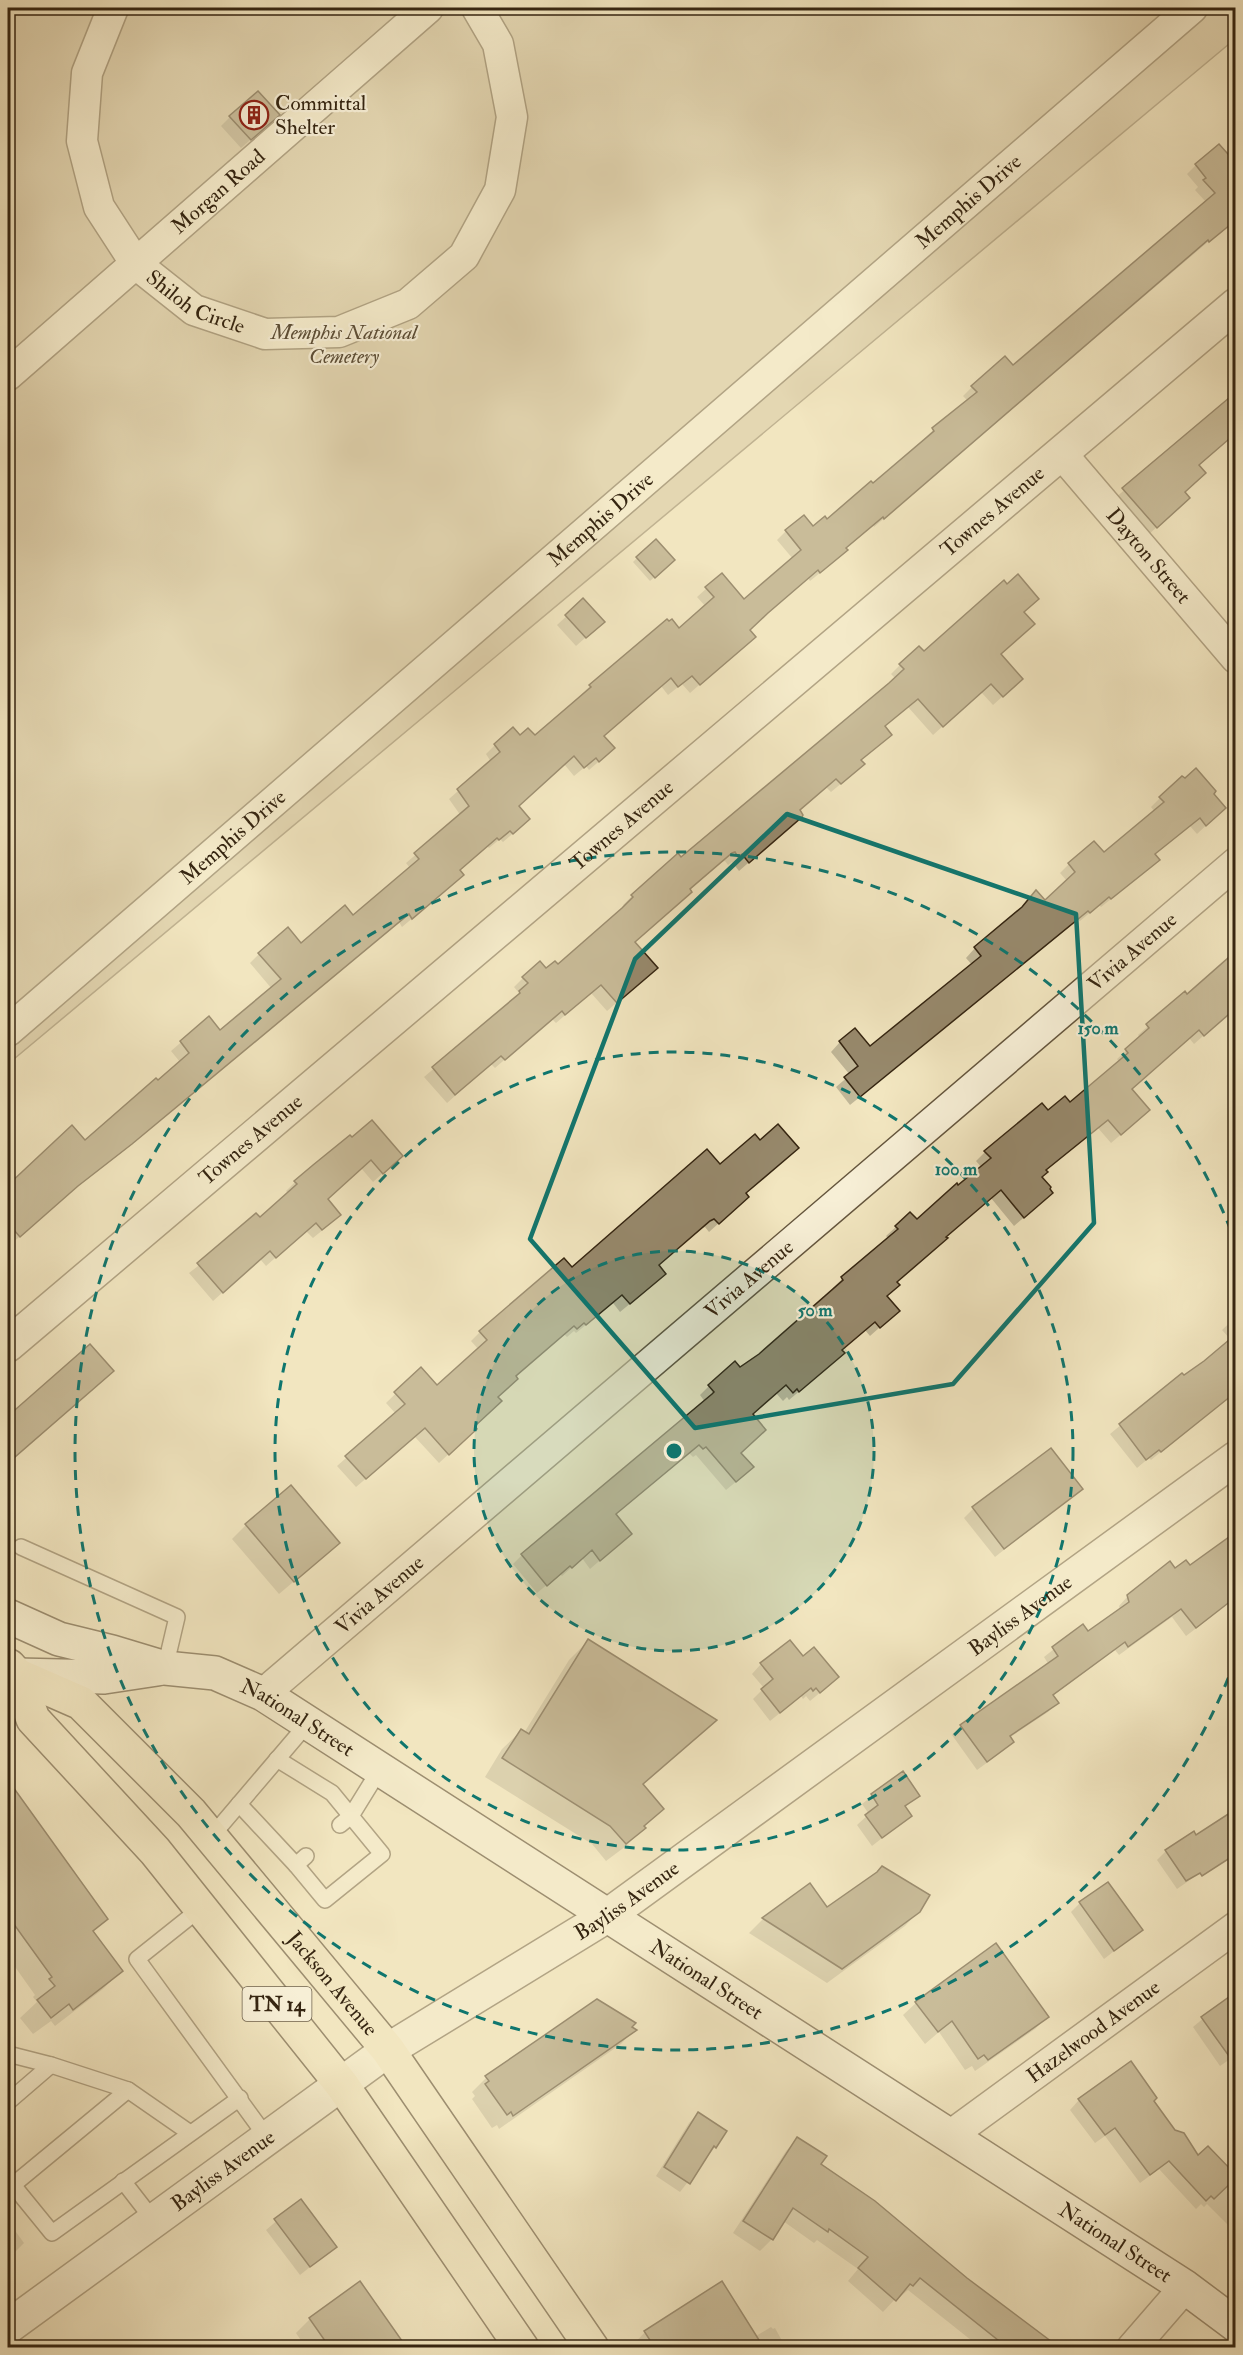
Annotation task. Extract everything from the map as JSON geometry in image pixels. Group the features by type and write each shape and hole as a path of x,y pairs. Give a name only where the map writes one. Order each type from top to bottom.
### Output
{"main road":[{"name":"Jackson Avenue","path":"12,1670 81,1703 191,1813 388,2050 592,2348"},
{"name":"TN 14","path":"12,1670 33,1719 155,1851 342,2085 522,2348"}],"street":[{"name":"Shiloh Circle","path":"113,8 87,73 82,141 99,207 136,264 194,310 265,334 339,332 408,304 464,256 500,190 512,117 498,44 477,8"},
{"name":"Morgan Road","path":"8,375 428,8"},
{"name":"Memphis Drive","path":"8,1031 1192,8"},
{"name":"Townes Avenue","path":"8,1345 1236,305"},
{"name":"Dayton Street","path":"1061,453 1236,658"},
{"name":"Vivia Avenue","path":"262,1694 1236,863"},
{"name":"Bayliss Avenue","path":"11,2319 154,2221 388,2050 607,1916 1236,1458"},
{"name":"National Street","path":"8,1616 59,1639 165,1668 215,1673 262,1694 1185,2286 1236,2325"},
{"name":"National Street","path":"12,1670 104,1677 165,1668"},
{"name":"Hazelwood Avenue","path":"951,2135 1236,1927"},
{"path":"1132,2348 1185,2286"}],"lane":[{"path":"21,1547 177,1617 165,1668"},
{"path":"211,1837 308,1723"},
{"path":"239,1804 301,1860 325,1900 382,1854 346,1821 332,1793 277,1759"},
{"path":"346,1821 380,1769"},
{"path":"201,1908 137,1959 240,2097 268,2139"},
{"path":"8,2054 51,2065 128,2090 190,2133"},
{"path":"8,2102 51,2065"},
{"path":"128,2090 10,2182 52,2233 240,2097"},
{"path":"123,2181 154,2221"}],"highlighted area":[{"path":"787,814 1076,914 1094,1223 953,1384 695,1428 530,1239 635,959"}],"green space":[{"name":"Memphis National Cemetery","path":"8,8 1235,8 1235,39 8,1064"}],"building":[{"name":"Committal Shelter","path":"258,91 280,115 251,140 229,116"},
{"path":"1219,144 1236,163 1236,220 1209,242 1208,240 884,519 883,517 846,548 848,550 820,573 818,570 768,613 750,630 756,637 700,685 692,676 678,687 671,678 604,736 615,748 599,762 596,758 584,768 574,756 519,806 530,819 513,834 510,831 499,840 497,838 460,870 464,875 412,919 409,914 132,1144 78,1186 20,1237 8,1223 8,1185 72,1125 85,1140 156,1078 158,1080 189,1053 180,1041 209,1016 220,1030 281,979 258,953 288,927 301,943 345,905 353,915 419,859 414,853 469,806 457,789 500,752 494,744 513,727 520,735 528,728 535,735 591,687 589,685 667,619 669,621 672,619 679,628 714,597 705,587 722,573 744,599 801,550 785,530 804,515 813,526 825,516 827,519 871,481 873,483 934,431 932,428 977,392 971,386 1005,356 1013,365 1215,193 1203,180 1206,178 1195,164"},
{"path":"1236,392 1236,433 1199,465 1206,473 1185,492 1190,498 1157,528 1122,488"},
{"path":"656,539 675,560 655,578 636,557"},
{"path":"1018,574 1039,599 1024,612 1035,624 1001,654 1023,679 1003,697 991,684 943,727 918,699 885,726 892,735 861,760 865,764 841,784 836,779 800,810 802,817 749,863 742,854 738,857 735,852 732,853 690,889 692,892 635,942 658,968 617,1003 601,985 565,1015 562,1011 505,1060 501,1056 455,1095 432,1067 520,993 519,991 528,983 522,977 540,961 546,968 555,961 558,964 622,908 633,897 631,895 678,853 681,857 889,683 904,669 899,664 919,646 924,651 1004,580 1007,584"},
{"path":"583,598 605,622 586,638 565,615"},
{"path":"1196,768 1216,791 1214,794 1226,808 1206,826 1200,818 1155,854 1160,860 1111,899 1109,897 1090,913 1088,911 860,1097 844,1077 858,1066 839,1041 855,1028 870,1046 981,956 974,947 1022,907 1036,890 1045,900 1075,872 1068,863 1094,841 1104,852 1164,802 1159,797 1182,776 1185,778"},
{"path":"1236,951 1236,1008 1204,1036 1199,1030 1132,1089 1150,1110 1121,1135 1108,1120 1046,1170 1048,1172 1042,1177 1053,1193 1024,1218 1001,1190 946,1237 948,1238 897,1282 900,1285 887,1296 900,1311 880,1328 875,1322 842,1350 845,1353 799,1392 797,1389 793,1393 786,1385 753,1414 766,1430 741,1453 754,1467 736,1482 706,1447 703,1449 699,1445 616,1514 632,1534 600,1561 592,1550 547,1586 521,1554 712,1394 714,1392 708,1385 735,1361 740,1367 759,1354 843,1280 841,1277 898,1229 895,1226 910,1212 917,1219 957,1183 958,1185 991,1158 984,1151 1042,1103 1048,1110 1065,1096 1070,1102 1128,1053 1125,1049 1149,1028 1146,1024 1185,991 1187,994"},
{"path":"372,1120 403,1156 383,1174 371,1160 328,1199 341,1215 322,1230 316,1223 276,1258 270,1251 223,1293 197,1263 256,1213 260,1217 297,1184 294,1181"},
{"path":"778,1124 799,1148 746,1193 749,1197 719,1224 714,1219 710,1221 659,1265 666,1274 630,1304 622,1295 586,1325 584,1323 577,1329 574,1326 516,1376 518,1379 498,1397 502,1401 449,1455 425,1428 366,1479 345,1456 405,1404 394,1392 421,1367 437,1385 487,1340 479,1331 564,1258 572,1267 707,1149 720,1164 755,1134 760,1140"},
{"path":"1236,1334 1236,1392 1161,1452 1159,1450 1146,1460 1119,1424 1182,1373 1184,1375 1204,1361"},
{"path":"90,1344 114,1371 8,1463 8,1416"},
{"path":"1051,1448 1083,1489 1004,1549 972,1507"},
{"path":"291,1485 340,1543 294,1582 245,1524"},
{"path":"1236,1532 1236,1597 1196,1628 1181,1609 1128,1647 1125,1642 1053,1695 1059,1703 1010,1736 1014,1742 987,1762 960,1725 1058,1656 1052,1647 1083,1624 1088,1631 1129,1602 1127,1595 1170,1561 1175,1568 1186,1560 1190,1565"},
{"path":"588,1639 717,1720 643,1784 664,1809 626,1844 610,1826 502,1758 521,1729 529,1734"},
{"path":"790,1640 803,1656 814,1647 839,1677 820,1693 816,1688 813,1691 811,1688 780,1713 761,1689 773,1679 760,1663"},
{"path":"903,1771 920,1796 905,1806 912,1816 882,1838 865,1815 878,1805 871,1794"},
{"path":"8,1780 108,1919 93,1931 123,1971 73,2010 69,2004 51,2018 37,2000 55,1986 49,1979 52,1977 8,1916"},
{"path":"1236,1809 1236,1854 1202,1876 1200,1873 1186,1881 1165,1850 1194,1831 1196,1835"},
{"path":"882,1866 930,1895 920,1912 842,1969 762,1918 810,1883 827,1907 877,1872"},
{"path":"1108,1882 1143,1930 1114,1951 1079,1902"},
{"path":"996,1943 1049,2017 988,2060 984,2055 978,2059 952,2021 938,2032 915,2002"},
{"path":"1236,1992 1236,2066 1201,2017"},
{"path":"597,1999 636,2023 632,2027 637,2030 513,2116 511,2112 507,2115 485,2084 489,2081 485,2076"},
{"path":"1131,2061 1157,2098 1154,2101 1175,2130 1184,2133 1198,2155 1208,2146 1236,2175 1236,2178 1214,2199 1211,2196 1206,2201 1169,2161 1150,2175 1115,2128 1105,2135 1078,2099"},
{"path":"698,2112 727,2131 716,2148 714,2146 690,2184 664,2167"},
{"path":"797,2137 827,2156 821,2164 875,2201 967,2278 1060,2348 1008,2348 920,2278 913,2286 910,2284 896,2301 858,2268 868,2257 829,2229 828,2232 793,2208 773,2240 743,2221"},
{"path":"301,2199 337,2247 310,2267 274,2219"},
{"path":"360,2281 407,2348 330,2348 309,2318"},
{"path":"722,2281 764,2348 655,2348 644,2331"}],"place":[{"name":"Committal Shelter","path":"254,115"}]}
